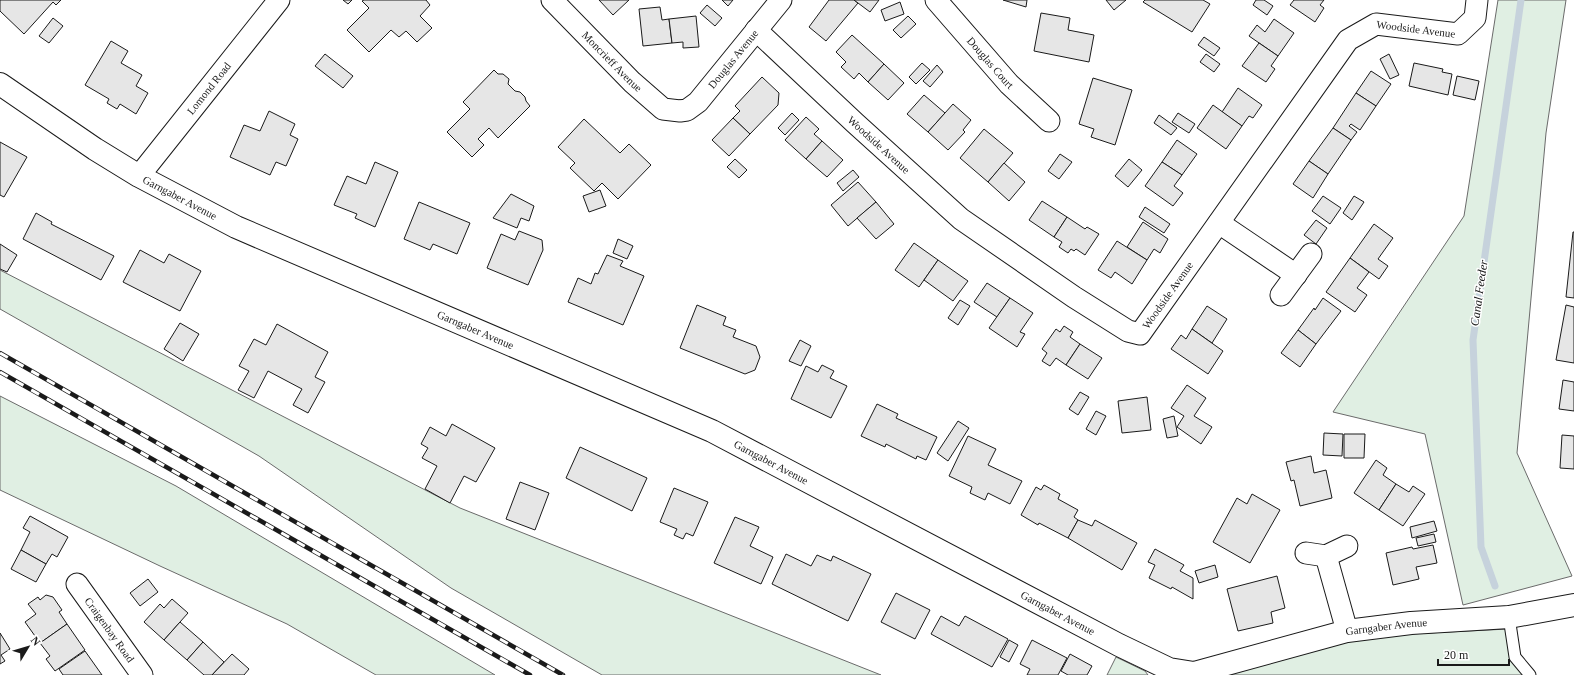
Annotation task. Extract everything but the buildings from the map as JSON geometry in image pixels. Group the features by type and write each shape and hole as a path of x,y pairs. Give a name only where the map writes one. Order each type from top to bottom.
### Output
{"street":[{"name":"Lomond Road","path":"138,176 279,0"},
{"name":"Moncrieff Avenue","path":"552,0 632,82 664,109 680,111"},
{"name":"Douglas Avenue","path":"680,111 687,110 698,102 781,0"},
{"name":"Douglas Court","path":"936,0 1010,84 1049,121"},
{"name":"Woodside Avenue","path":"756,30 855,123 961,219 1074,297 1128,331 1140,334 1348,40 1376,24 1458,34 1475,18 1477,0"},
{"name":"Garngaber Avenue","path":"0,84 95,149 138,176 236,227 712,431 1119,645 1169,669 1194,674 1347,631 1411,623 1509,617 1574,605"},
{"path":"1219,223 1296,275"},
{"path":"1281,295 1311,254"},
{"path":"1346,546 1316,554 1347,631"},
{"name":"Craigenbay Road","path":"77,584 142,675"}],"lane":[{"path":"1509,617 1515,657 1530,675"}],"green space":[{"path":"1498,0 1566,0 1546,133 1517,453 1572,576 1463,605 1425,434 1333,412 1464,216"},
{"path":"0,270 460,508 881,675 602,675 451,588 259,456 0,309"},
{"path":"0,396 176,486 495,675 376,675 287,624 0,490"},
{"path":"1508,629 1527,675 1224,675 1348,637"},
{"path":"1116,657 1145,671 1148,675 1107,675"}],"waterway":[{"name":"Canal Feeder","path":"1495,586 1481,547 1473,340 1521,0"}],"railway":[{"path":"0,353 563,675"},
{"path":"0,372 530,675"}]}
